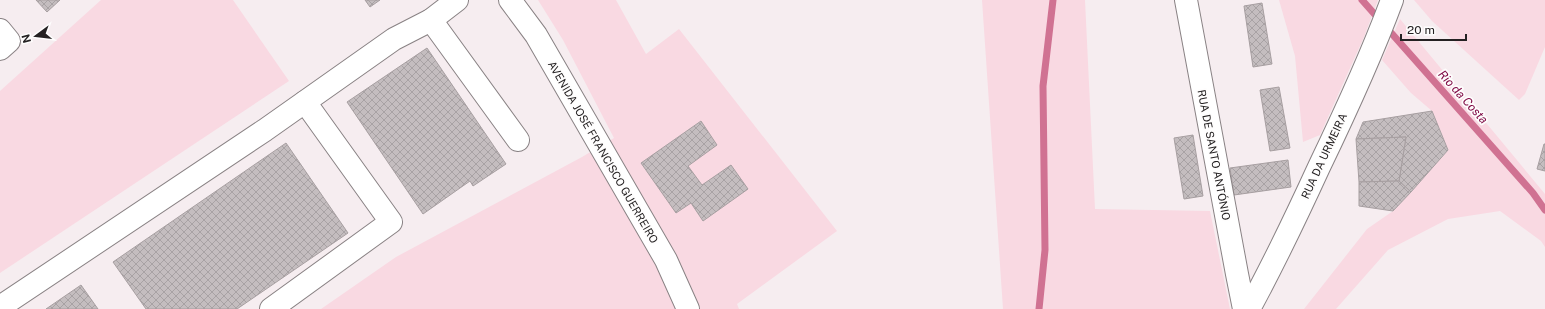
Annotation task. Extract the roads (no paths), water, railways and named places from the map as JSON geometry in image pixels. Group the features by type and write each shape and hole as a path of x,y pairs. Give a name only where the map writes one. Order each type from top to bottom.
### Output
{"street":[{"path":"0,307 305,102 394,39 430,20 457,0"},
{"name":"AVENIDA JOSÉ FRANCISCO GUERREIRO","path":"510,0 540,42 666,260 688,309"},
{"name":"RUA DE SANTO ANTÓNIO","path":"1186,0 1244,309"},
{"name":"RUA DA URMEIRA","path":"1249,309 1272,268 1337,130 1390,5"},
{"path":"430,20 518,140"},
{"path":"0,30 9,41 0,49"},
{"path":"270,309 391,222 305,102"}],"waterway":[{"path":"1039,309 1045,250 1043,86 1053,0"},
{"name":"Rio da Costa","path":"1362,0 1533,193 1545,210"}]}
